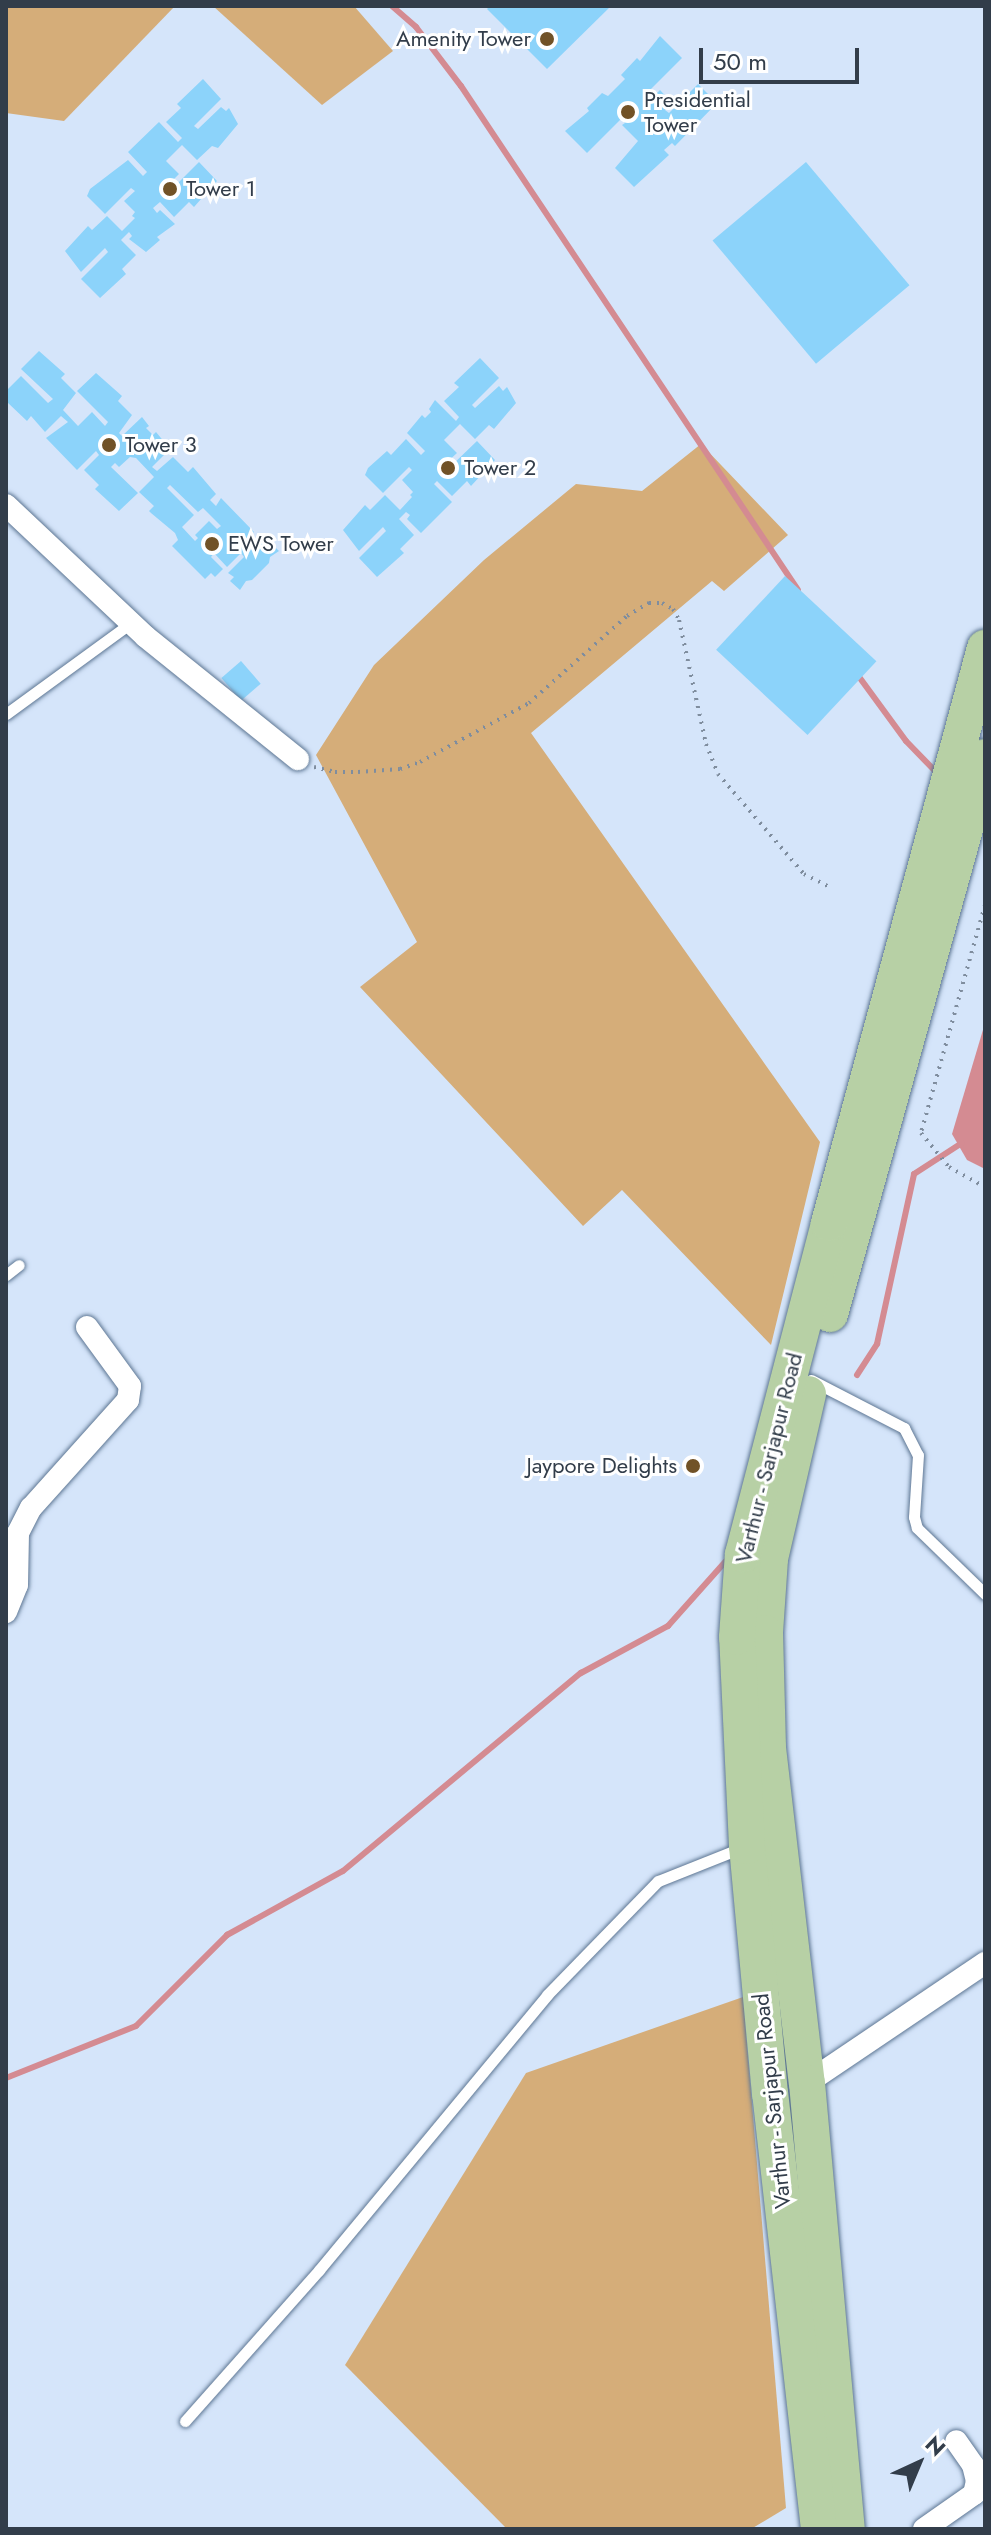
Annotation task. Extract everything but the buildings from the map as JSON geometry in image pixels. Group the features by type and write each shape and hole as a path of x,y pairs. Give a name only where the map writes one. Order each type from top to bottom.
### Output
{"main road":[{"name":"Varthur - Sarjapur Road","path":"819,2529 770,2094 747,1846 737,1637 743,1554 985,648"},
{"name":"Varthur - Sarjapur Road","path":"847,2529 807,2083 768,1748 765,1633 770,1559 811,1380 985,757"}],"street":[{"path":"6,505 131,623 298,759"},
{"path":"6,1612 17,1585 18,1533 31,1508 128,1400 130,1386 87,1327"},
{"path":"807,2083 985,1963"},
{"path":"924,2529 974,2494 977,2481 973,2465 956,2441"}],"lane":[{"path":"6,714 131,623"},
{"path":"6,1275 19,1265"},
{"path":"811,1380 904,1428 918,1455 914,1517 917,1528 985,1594"},
{"path":"185,2421 319,2270 558,1983 658,1881 747,1846"}],"path":[{"path":"298,759 335,772 400,769 420,762 529,703 627,616 649,603 662,603 673,609 679,620 706,744 718,774 804,874 829,887"},
{"path":"985,905 921,1133 949,1167 985,1187"}],"shaded area":[{"path":"6,6 175,6 64,121 6,113"},
{"path":"213,6 354,6 393,51 322,105"},
{"path":"701,444 788,535 724,591 712,581 531,733 820,1142 771,1345 622,1190 583,1226 360,987 417,942 316,755 374,665 484,560 576,484 642,491"},
{"path":"985,1023 985,1169 967,1160 952,1134"},
{"path":"743,1997 786,2508 751,2529 507,2529 345,2365 526,2073"}],"waterway":[{"path":"392,6 416,27 461,86 798,590"},
{"path":"857,674 906,741 938,774"},
{"path":"857,1375 877,1344 914,1174 962,1143"},
{"path":"6,2078 136,2026 227,1935 343,1871 581,1673 668,1626 725,1562"}],"place":[{"name":"Amenity Tower","path":"547,39"},
{"name":"Presidential Tower","path":"628,112"},
{"name":"Tower 1","path":"170,189"},
{"name":"Tower 3","path":"109,445"},
{"name":"Tower 2","path":"448,468"},
{"name":"EWS Tower","path":"212,544"},
{"name":"Jaypore Delights","path":"693,1466"}]}
